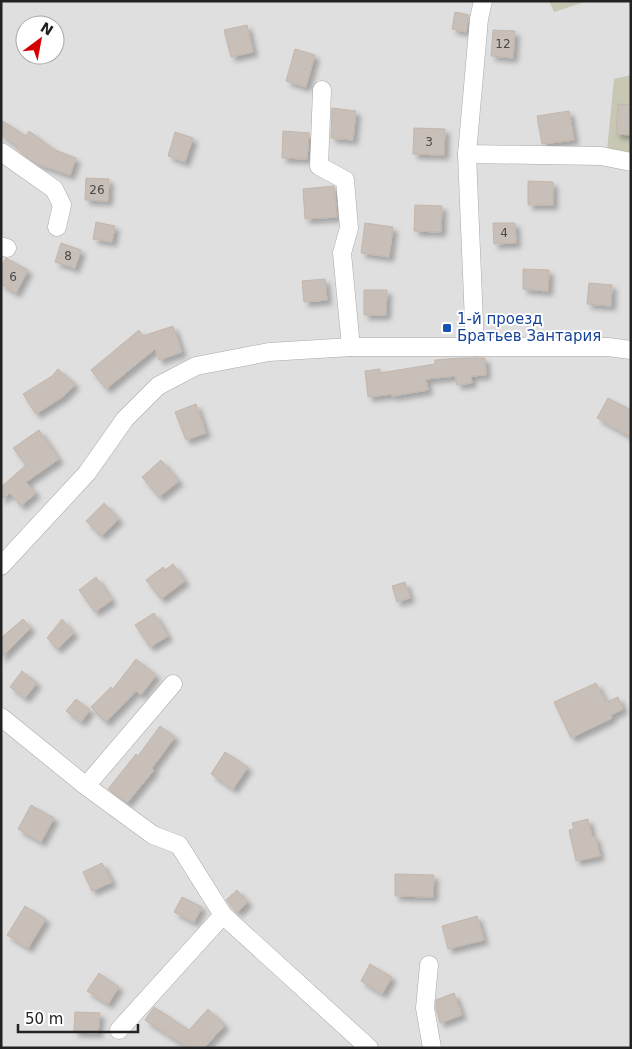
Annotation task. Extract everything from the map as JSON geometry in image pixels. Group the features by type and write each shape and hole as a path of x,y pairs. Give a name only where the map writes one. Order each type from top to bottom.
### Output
{"street":[{"path":"475,347 467,154 482,1"},
{"path":"322,90 319,166 345,180 349,228 342,253 351,347"},
{"path":"1,152 54,189 62,205 58,228"},
{"path":"467,154 601,156 631,162"},
{"path":"1,566 87,473 125,419 158,386 196,366 270,352 351,347 608,347 631,350"},
{"path":"86,786 173,684"},
{"path":"1,717 86,786 153,835 179,845 223,915 369,1048"},
{"path":"119,1030 223,915"},
{"path":"429,965 424,1008 432,1048"}],"shaded area":[{"path":"1,1 631,1 631,1048 1,1048"},
{"path":"549,1 588,1 554,12"},
{"path":"631,75 631,155 607,150 614,79"}],"building":[{"path":"455,12 469,15 466,32 452,29"},
{"path":"247,25 253,52 231,57 224,30"},
{"path":"493,30 515,31 513,58 491,56"},
{"path":"295,49 315,55 306,87 286,81"},
{"path":"618,104 631,105 631,135 616,134"},
{"path":"332,108 356,111 353,140 331,138"},
{"path":"569,111 574,140 542,144 537,116"},
{"path":"1,120 26,136 29,131 55,150 76,158 70,175 35,163 16,148 17,146 1,135"},
{"path":"414,128 445,129 444,155 413,154"},
{"path":"283,131 309,133 307,159 282,158"},
{"path":"175,132 193,138 185,162 168,156"},
{"path":"86,178 109,179 108,201 85,200"},
{"path":"528,181 553,182 553,205 528,205"},
{"path":"334,186 337,217 305,219 303,189"},
{"path":"415,205 442,206 441,232 414,231"},
{"path":"96,222 115,226 112,242 93,239"},
{"path":"365,223 393,227 389,257 361,253"},
{"path":"493,223 515,223 516,243 494,244"},
{"path":"61,243 81,250 75,268 55,262"},
{"path":"6,258 28,270 16,293 1,284 1,267"},
{"path":"523,269 549,270 548,291 523,289"},
{"path":"325,279 327,300 304,302 302,281"},
{"path":"589,283 612,285 611,306 587,304"},
{"path":"364,290 387,290 386,315 364,315"},
{"path":"173,326 182,352 159,360 155,349 106,389 91,370 139,330 143,336"},
{"path":"485,358 486,375 471,376 472,383 457,385 456,376 426,379 428,390 392,396 392,394 368,397 365,371 380,369 380,373 435,364 435,360"},
{"path":"58,369 75,384 64,396 36,414 23,394 52,376"},
{"path":"608,398 631,410 631,437 597,418"},
{"path":"196,404 206,433 186,440 175,412"},
{"path":"39,430 59,459 26,482 36,493 21,506 10,493 1,499 1,487 26,465 13,448"},
{"path":"161,460 179,481 159,497 142,477"},
{"path":"104,503 119,519 101,536 86,521"},
{"path":"173,564 185,581 161,599 146,580 163,567 165,570"},
{"path":"96,577 112,600 95,612 79,590"},
{"path":"405,582 410,598 397,602 392,586"},
{"path":"154,613 168,636 150,647 135,625"},
{"path":"23,619 31,628 1,658 1,638"},
{"path":"62,619 74,633 57,649 47,638"},
{"path":"136,659 156,675 141,695 136,691 106,722 91,707 111,687 113,689"},
{"path":"22,671 37,683 25,698 10,687"},
{"path":"596,683 606,702 618,697 623,709 611,715 612,718 571,738 554,702"},
{"path":"76,699 90,710 81,722 66,711"},
{"path":"160,726 175,737 152,768 154,770 127,803 108,789 136,754 138,756"},
{"path":"225,752 248,767 233,789 211,774"},
{"path":"31,805 54,818 41,842 18,829"},
{"path":"588,819 592,837 595,836 600,856 576,861 569,830 574,829 572,823"},
{"path":"102,863 112,882 92,891 83,872"},
{"path":"395,874 434,875 433,897 395,896"},
{"path":"237,890 248,902 237,913 226,900"},
{"path":"182,897 202,907 194,922 174,912"},
{"path":"25,906 46,919 28,948 7,935"},
{"path":"477,916 484,940 448,949 442,926"},
{"path":"370,964 392,977 382,994 361,981"},
{"path":"99,973 119,987 108,1004 87,991"},
{"path":"454,993 462,1015 440,1023 436,1000"},
{"path":"154,1007 189,1030 208,1009 225,1025 204,1048 188,1048 145,1020"},
{"path":"75,1012 100,1013 98,1033 74,1032"}],"place":[{"name":"1-й проезд Братьев Зантария","path":"447,328"}]}
